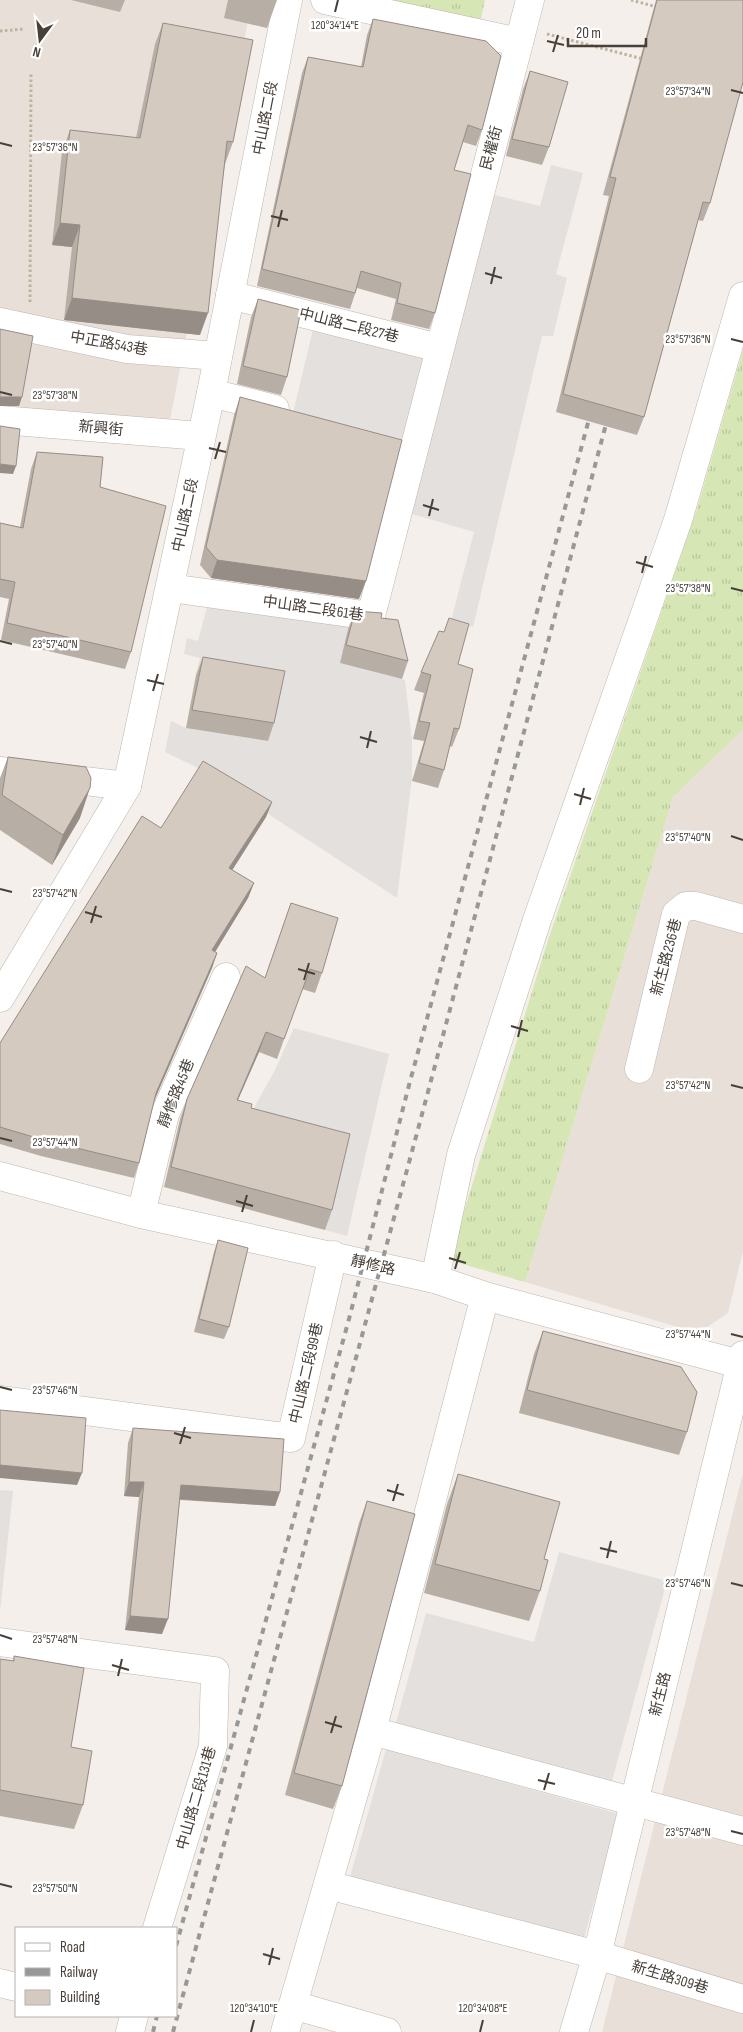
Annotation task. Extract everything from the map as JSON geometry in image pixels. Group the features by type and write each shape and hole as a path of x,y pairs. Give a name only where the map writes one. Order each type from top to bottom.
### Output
{"street":[{"name":"中山路二段","path":"0,998 127,786 211,393 288,0"},
{"path":"325,0 521,34"},
{"name":"民權街","path":"414,446 530,0"},
{"name":"中山路二段27巷","path":"230,295 439,348"},
{"path":"435,1279 461,1155 538,917 678,520 743,296"},
{"name":"中正路543巷","path":"0,322 127,349 218,356"},
{"path":"211,393 302,416"},
{"name":"新興街","path":"0,420 201,436"},
{"path":"386,438 414,446"},
{"name":"中山路二段61巷","path":"170,588 370,616 414,446"},
{"path":"0,770 127,786"},
{"name":"新生路236巷","path":"639,1070 676,914 686,906 696,906 743,919"},
{"name":"靜修路45巷","path":"140,1214 165,1114 226,977"},
{"name":"靜修路","path":"0,1176 140,1214 435,1279 484,1296 742,1361"},
{"name":"中山路二段99巷","path":"0,1400 291,1438 333,1255"},
{"path":"285,2032 372,1731 484,1296"},
{"name":"新生路","path":"574,2032 597,1955 742,1361"},
{"name":"中山路二段131巷","path":"0,1642 214,1671 212,1746 157,1927"},
{"path":"372,1731 743,1831"},
{"name":"新生路309巷","path":"328,1885 597,1955 743,1999"},
{"path":"0,1982 15,1987"},
{"path":"293,2005 387,2032"},
{"path":"130,2032 133,2017"}],"path":[{"path":"631,0 659,8"},
{"path":"0,31 24,29"},
{"path":"521,34 644,60"},
{"path":"30,328 31,74"}],"shaded area":[{"path":"0,0 252,0 169,425 0,411"},
{"path":"551,165 583,173 556,274 567,278 553,336 542,336 473,627 451,621 474,532 412,514 490,194 540,206"},
{"path":"315,321 434,349 412,442 293,413"},
{"path":"208,603 349,624 340,663 405,680 412,740 412,778 397,898 196,767 165,752 171,721 186,728 268,741 271,688 196,675 200,658 184,654 187,638 198,641"},
{"path":"743,730 743,1251 728,1313 698,1333 525,1282 673,797"},
{"path":"294,1028 389,1054 347,1236 325,1230 245,1124 274,1072"},
{"path":"743,1473 743,2032 602,2032"},
{"path":"0,1490 13,1491 0,1612"},
{"path":"559,1552 667,1581 612,1781 396,1723 426,1613 534,1642"},
{"path":"386,1749 619,1814 583,1941 350,1877"}],"green space":[{"path":"381,0 485,0 480,23"},
{"path":"743,350 743,730 673,797 525,1282 449,1260 548,940 697,509"}],"building":[{"path":"657,0 743,0 743,82 710,203 703,202 644,417 563,394 616,178 610,177"},
{"path":"373,19 486,41 501,56 482,130 468,125 454,170 471,174 435,313 397,303 401,283 361,271 355,293 262,269 308,57 363,67"},
{"path":"163,23 253,40 233,142 227,141 208,313 72,298 80,225 60,223 70,130 140,138"},
{"path":"530,71 568,82 549,147 512,139"},
{"path":"258,299 301,310 287,377 243,366"},
{"path":"0,329 33,336 22,397 0,397"},
{"path":"240,397 402,440 366,581 217,560 206,547"},
{"path":"0,426 20,429 16,466 0,464"},
{"path":"37,452 103,457 100,487 166,506 131,652 7,623 15,582 0,579 0,523 23,528"},
{"path":"355,611 382,613 381,618 398,620 408,661 346,645"},
{"path":"449,618 469,624 458,664 473,669 459,729 454,728 444,770 419,763 430,723 419,721 431,675 421,672 439,631 444,632"},
{"path":"203,657 285,671 274,723 192,710"},
{"path":"8,757 86,767 91,778 90,788 63,835 2,795"},
{"path":"203,761 272,802 229,868 254,883 212,950 217,953 156,1093 139,1163 47,1141 0,1127 0,1043 142,816 161,828"},
{"path":"291,903 338,918 322,973 310,969 284,1039 266,1032 237,1100 252,1104 251,1108 350,1134 332,1210 171,1167 187,1099 246,966 265,978"},
{"path":"218,1240 248,1248 229,1327 199,1319"},
{"path":"543,1331 681,1367 697,1392 687,1432 527,1390"},
{"path":"0,1410 86,1418 82,1473 0,1465"},
{"path":"133,1428 284,1439 280,1492 181,1485 168,1619 130,1616 144,1482 129,1482"},
{"path":"458,1474 560,1502 544,1559 548,1560 540,1591 435,1564"},
{"path":"367,1501 415,1514 342,1786 294,1773"},
{"path":"14,1656 84,1668 71,1747 92,1751 83,1805 0,1790 0,1659 14,1661"}],"railway":[{"path":"178,1939 349,1319 408,1089 592,408"},
{"path":"178,2014 417,1133 609,413"},
{"path":"153,2032 157,2017"},
{"path":"173,2032 177,2017"}]}
